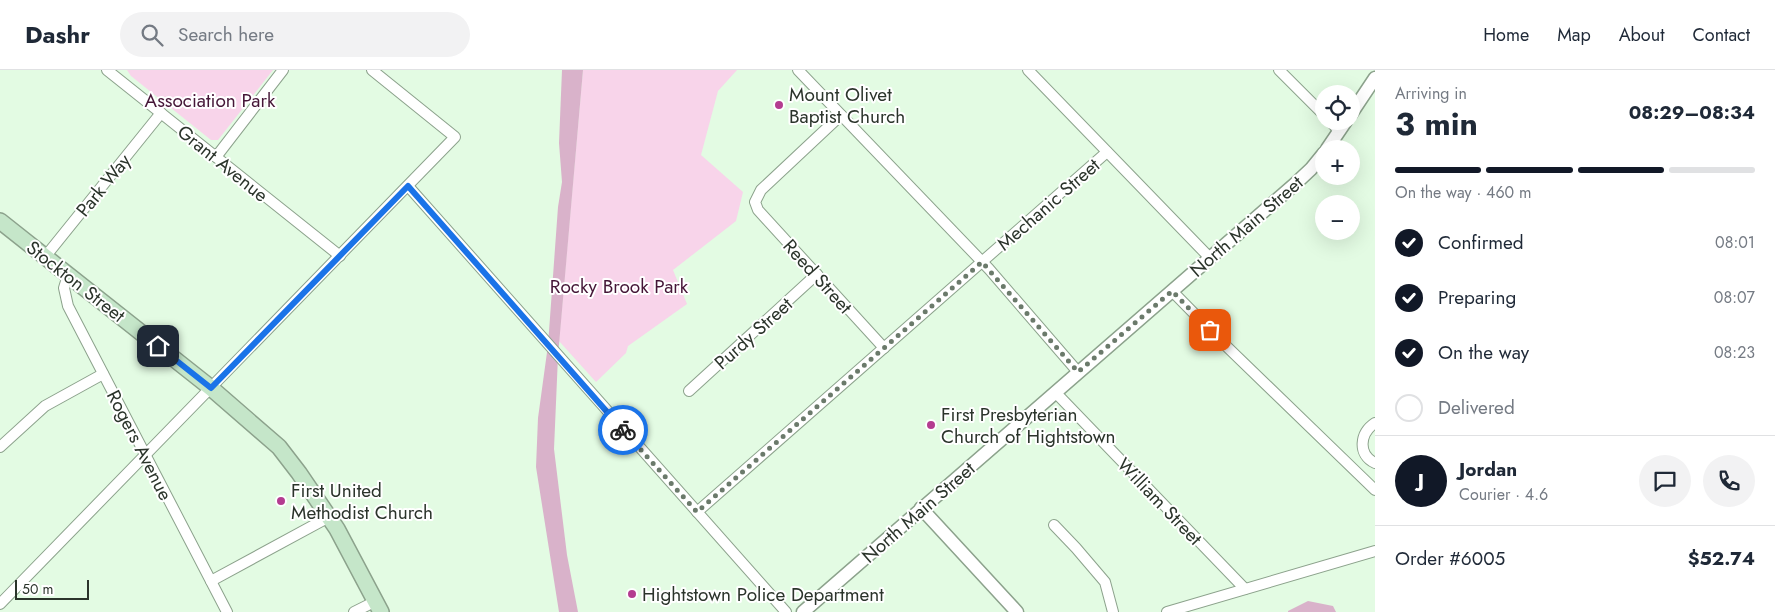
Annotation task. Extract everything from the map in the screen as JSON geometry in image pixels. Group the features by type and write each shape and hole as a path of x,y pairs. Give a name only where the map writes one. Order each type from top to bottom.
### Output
{"main road":[{"name":"Stockton Street","path":"0,221 211,388 279,447 329,517 378,606"}],"street":[{"path":"216,157 283,70"},
{"path":"0,604 455,138 372,70"},
{"path":"798,70 982,262 1078,372"},
{"path":"1028,70 1210,258"},
{"path":"1279,70 1315,106"},
{"name":"Grant Avenue","path":"110,71 340,256"},
{"path":"1360,100 1375,78"},
{"name":"Park Way","path":"46,257 161,113"},
{"name":"Reed Street","path":"841,115 761,190 755,202 758,210 884,348"},
{"name":"Mechanic Street","path":"697,512 1107,152"},
{"name":"North Main Street","path":"803,612 1210,258 1302,177 1315,163"},
{"path":"408,186 786,612"},
{"name":"Purdy Street","path":"689,391 817,274"},
{"name":"Rogers Avenue","path":"68,275 64,288 68,306 227,612"},
{"path":"1172,291 1375,490"},
{"path":"1,444 45,406 103,374"},
{"name":"William Street","path":"1055,392 1245,589"},
{"path":"1359,474 1373,462 1366,456 1362,442 1364,434 1375,423"},
{"path":"921,508 1017,612"},
{"path":"211,581 329,517"},
{"path":"1054,525 1105,582 1113,612"},
{"path":"1167,612 1375,551"},
{"path":"354,612 378,606"}],"green space":[{"name":"Association Park","path":"127,70 273,70 218,140 211,140 131,76"},
{"name":"Rocky Brook Park","path":"583,70 737,70 718,91 701,155 743,192 736,221 673,270 687,304 628,346 626,353 596,382 559,341"}],"shaded area":[{"path":"562,70 583,70 558,356 554,449 567,555 578,612 559,612 536,467 538,418 548,345 558,207 562,182 559,143"},
{"path":"1308,601 1333,606 1336,612 1288,612"}],"way so far":[{"path":"623,430 697,512 982,262 1078,372 1172,291 1210,330"}],"place":[{"name":"Mount Olivet Baptist Church","path":"779,105"},
{"name":"First Presbyterian Church of Hightstown","path":"931,425"},
{"name":"First United Methodist Church","path":"281,501"},
{"name":"Hightstown Police Department","path":"632,594"}],"route":[{"path":"158,346 211,388 408,186 623,430"}]}
